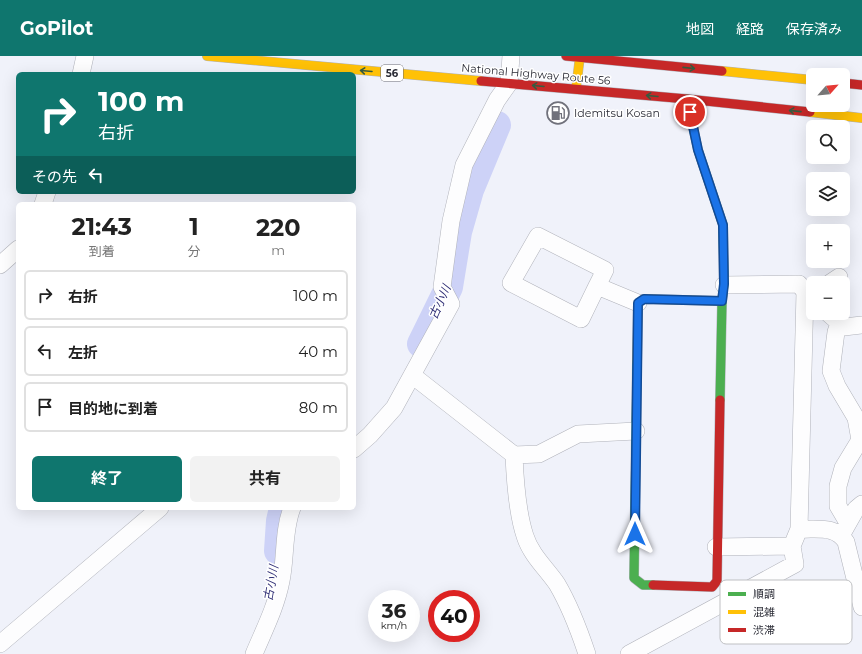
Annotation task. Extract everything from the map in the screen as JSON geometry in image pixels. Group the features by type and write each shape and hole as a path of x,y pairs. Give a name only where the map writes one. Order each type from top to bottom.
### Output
{"main road":[{"name":"National Highway Route 56","path":"207,56 335,62 509,83 688,99 862,118"},
{"name":"National Highway Route 56","path":"566,56 806,79"},
{"path":"576,89 580,57"},
{"path":"850,84 862,85"},
{"path":"688,99 698,150 723,225 724,284 722,301 716,547 717,581 712,587 643,585 634,578 638,303 644,299 722,301"}],"street":[{"path":"81,72 85,56"},
{"path":"356,447 370,435 394,408 451,304 442,287 451,221 464,165 498,100 509,83 511,56"},
{"path":"538,236 605,270 597,286 581,319 511,283 538,236"},
{"path":"0,265 16,252"},
{"path":"724,284 799,284 806,288"},
{"path":"597,286 638,303"},
{"path":"765,580 795,564 792,546 800,529 808,320"},
{"path":"834,320 836,332 831,371 837,386 856,418 860,440 843,468 838,486 838,506 845,529 846,542 862,607"},
{"path":"836,320 844,327 857,327 862,325"},
{"path":"412,375 514,455 539,454 578,434 636,431"},
{"path":"514,455 515,475 525,536 540,564 563,595 577,625 587,654"},
{"path":"845,529 856,509 862,504"},
{"path":"0,644 158,510"},
{"path":"254,654 275,606 282,580 288,519 291,510"},
{"path":"800,529 845,529"},
{"path":"716,547 792,546"},
{"path":"629,654 720,605"}],"waterway":[{"name":"古小川","path":"421,344 449,287 458,232 470,190 497,125"},
{"name":"古小川","path":"278,551 280,521 283,510"}],"traffic: fast":[{"path":"687,99 698,150 723,225 724,285 722,301 720,400"},
{"path":"637,362 634,578 643,585 653,585"}],"traffic: slow":[{"path":"207,56 481,81"},
{"path":"576,89 580,56"},
{"path":"722,71 806,79"},
{"path":"810,112 862,118"},
{"path":"637,362 638,303 644,299 722,301"}],"traffic: jam":[{"path":"566,56 722,71"},
{"path":"481,81 687,99 806,112"},
{"path":"850,84 862,85"},
{"path":"653,585 712,587 717,581 720,400"}],"place":[{"name":"Idemitsu Kosan","path":"558,113"}],"route":[{"path":"635,534 638,303 644,299 722,301 724,284 723,225 698,150 690,112"}]}
